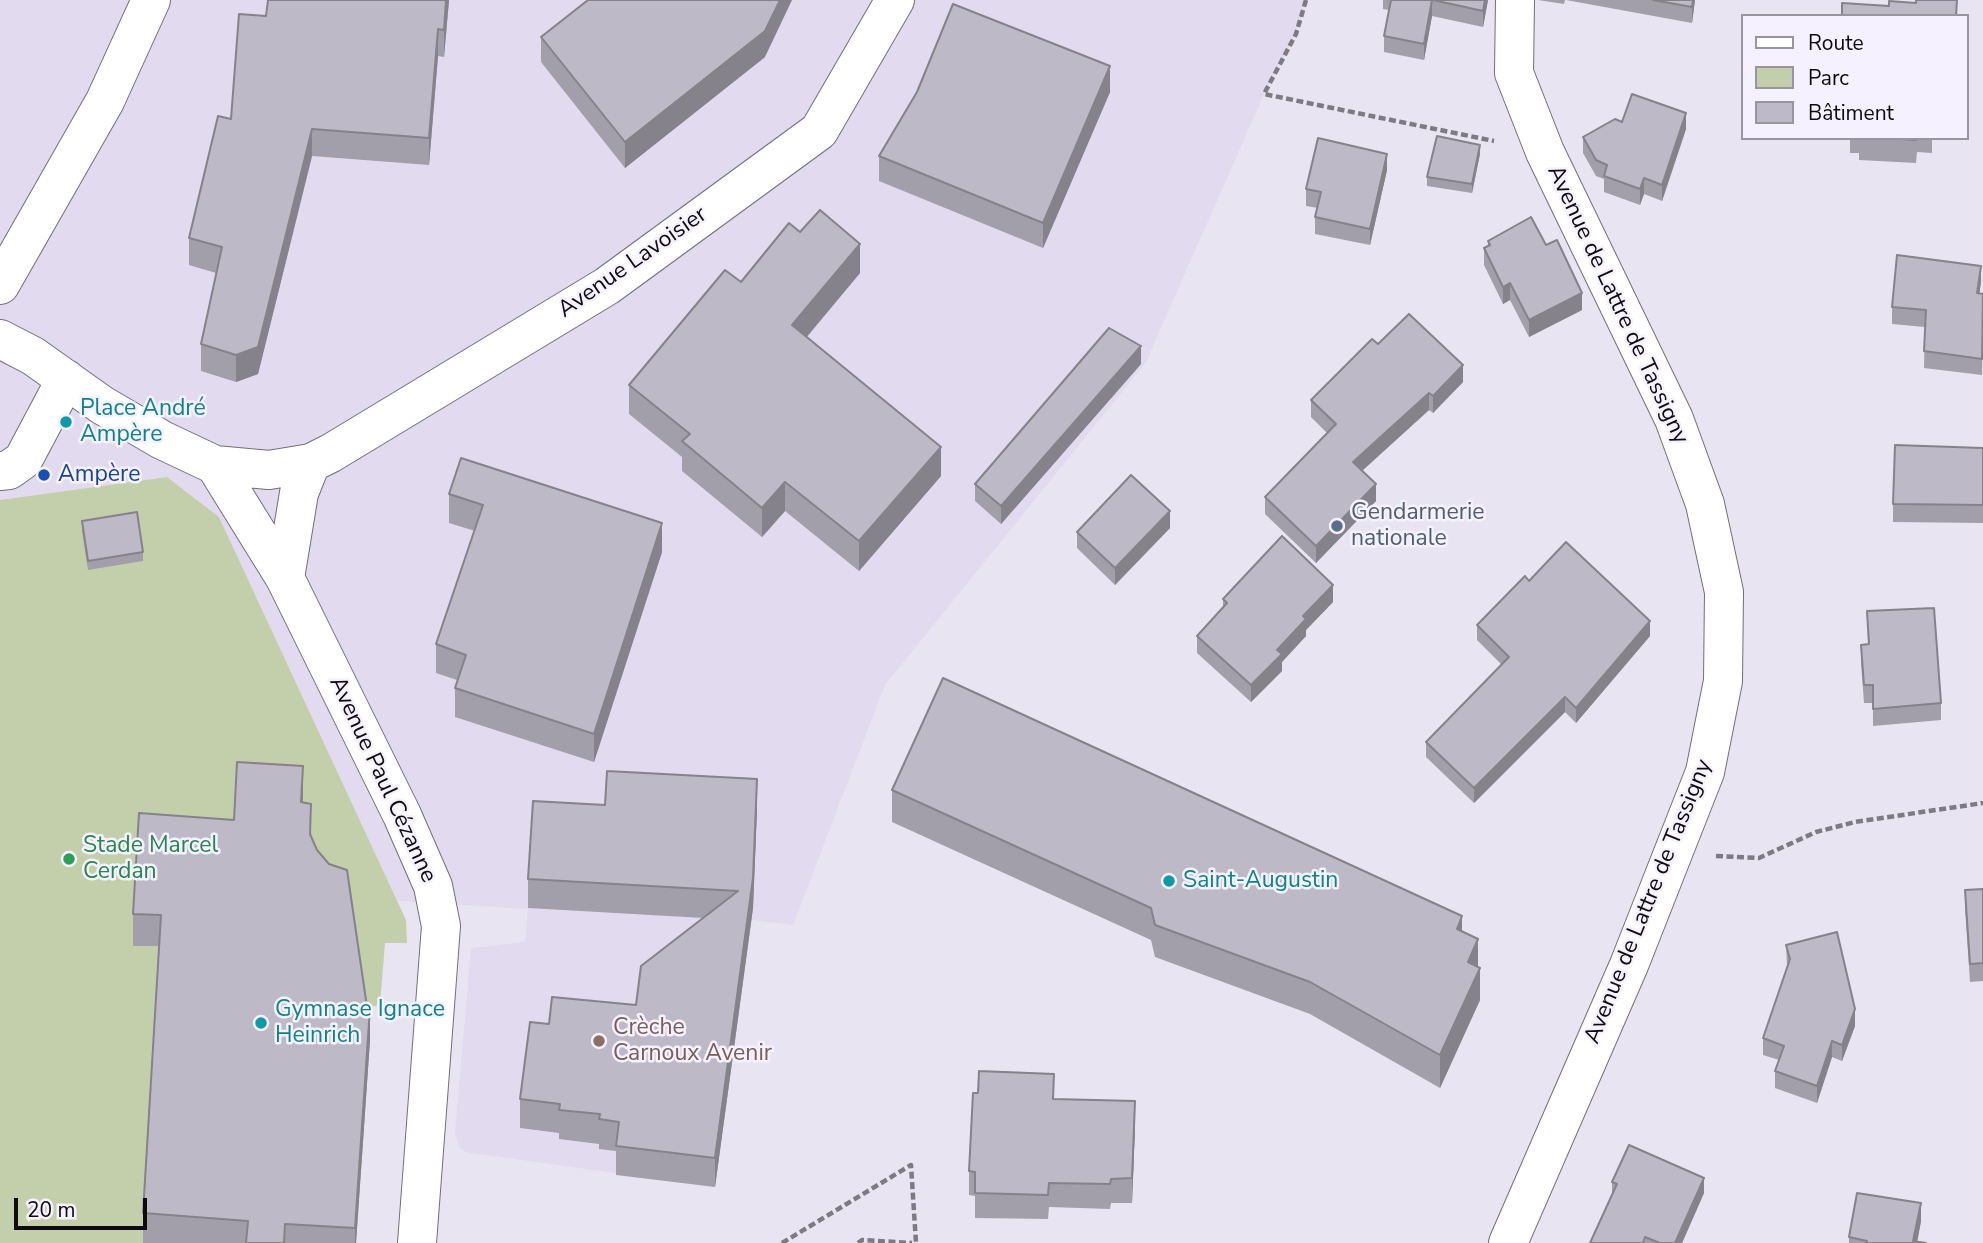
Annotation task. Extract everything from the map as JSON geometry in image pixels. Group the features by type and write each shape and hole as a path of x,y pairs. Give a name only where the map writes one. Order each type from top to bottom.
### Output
{"street":[{"path":"0,285 105,101 151,0"},
{"name":"Avenue Lavoisier","path":"0,339 33,356 162,440 215,464 269,470 311,463 607,286 818,131 895,0"},
{"name":"Avenue de Lattre de Tassigny","path":"1508,1243 1629,965 1705,772 1723,681 1724,592 1704,503 1674,419 1545,152 1514,73 1515,0"},
{"path":"0,471 9,470 23,460 66,379"},
{"path":"285,578 299,494 311,463"},
{"name":"Avenue Paul Cézanne","path":"215,464 285,578 402,815 433,886 441,926 417,1243"}],"path":[{"path":"1306,0 1296,34 1264,94 1545,152"},
{"path":"1673,854 1759,858 1816,832 1855,822 1983,803"},
{"path":"782,1243 911,1165 914,1243 862,1240 858,1243"}],"shaded area":[{"path":"0,0 1306,0 1296,34 1264,94 1146,362 885,685 793,925 752,920 715,1187 465,1152 460,1148 455,1133 471,948 525,942 528,909 397,901 219,517 167,477 0,500"}],"green space":[{"name":"Stade Marcel Cerdan","path":"167,477 219,517 406,920 407,943 385,943 380,1005 363,1008 235,852 133,945 161,946 143,1243 0,1243 0,500"}],"building":[{"path":"268,0 446,0 444,30 438,29 429,138 312,129 258,347 236,355 201,344 222,247 189,238 218,116 231,119 239,14 266,16"},
{"path":"588,0 780,0 765,31 625,142 541,37"},
{"path":"1391,0 1432,0 1424,44 1384,36"},
{"path":"1433,0 1485,0 1483,11"},
{"path":"1653,0 1693,0 1692,7"},
{"path":"1916,0 1957,0 1956,14 1842,14 1842,3 1889,6 1889,1 1916,3"},
{"path":"953,4 1110,66 1043,223 879,156 917,92"},
{"path":"1632,94 1686,113 1662,185 1644,178 1640,189 1604,176 1607,165 1596,160 1583,137 1615,119 1622,122"},
{"path":"1437,136 1480,145 1472,184 1427,177"},
{"path":"1318,138 1387,154 1370,229 1315,217 1321,192 1306,189"},
{"path":"820,210 860,244 792,325 941,447 859,541 785,482 762,508 682,441 690,434 629,385 725,270 741,282 789,223 800,232"},
{"path":"1531,217 1546,245 1557,240 1582,293 1529,320 1510,283 1503,287 1484,248 1490,245 1488,241"},
{"path":"1897,255 1981,266 1977,293 1983,294 1982,359 1924,351 1926,310 1892,307"},
{"path":"1409,314 1463,365 1433,396 1429,393 1353,462 1376,484 1316,546 1265,497 1336,424 1311,400 1372,339 1378,344"},
{"path":"1109,328 1141,346 1001,506 975,484"},
{"path":"1895,445 1983,448 1983,505 1893,504"},
{"path":"461,458 662,523 594,734 455,688 466,655 436,644 483,505 449,494"},
{"path":"1131,475 1170,511 1115,568 1077,532"},
{"path":"137,512 143,552 88,561 82,521"},
{"path":"1282,536 1333,585 1303,616 1306,619 1277,650 1282,654 1251,685 1197,636 1227,603 1223,599"},
{"path":"1566,542 1650,621 1576,708 1565,697 1474,788 1426,742 1509,657 1477,625 1525,576 1529,581"},
{"path":"1934,608 1941,703 1873,709 1873,685 1864,685 1861,645 1869,644 1867,611"},
{"name":"Saint-Augustin","path":"943,678 1462,916 1457,929 1478,939 1468,962 1480,968 1440,1055 1310,982 1155,925 1151,908 892,790"},
{"name":"Gymnase Ignace Heinrich","path":"237,762 303,766 301,802 311,804 310,834 317,850 329,864 347,870 367,1007 370,1008 355,1228 285,1224 284,1243 246,1243 248,1221 143,1213 161,915 133,914 139,813 234,820"},
{"path":"607,771 757,779 753,878 715,1158 616,1146 619,1122 599,1119 600,1114 559,1110 560,1104 520,1099 530,1022 549,1024 552,997 636,1005 641,966 738,891 528,879 533,801 605,805"},
{"path":"1983,889 1983,963 1970,964 1965,890"},
{"path":"1837,932 1855,1009 1842,1045 1832,1041 1817,1086 1775,1071 1784,1046 1763,1038 1790,959 1786,945"},
{"path":"979,1071 1054,1074 1053,1099 1135,1101 1132,1178 1111,1179 1110,1184 1049,1183 1048,1195 975,1193 975,1172 969,1171 973,1093 978,1093"},
{"path":"1629,1145 1704,1178 1675,1243 1660,1243 1645,1237 1643,1243 1590,1243 1617,1184 1612,1182"},
{"path":"1857,1193 1921,1203 1913,1241 1926,1243 1866,1243 1867,1241 1849,1237"}],"place":[{"name":"Place André Ampère","path":"66,422"},
{"name":"Ampère","path":"44,475"},
{"name":"Gendarmerie nationale","path":"1337,526"},
{"name":"Stade Marcel Cerdan","path":"69,859"},
{"name":"Saint-Augustin","path":"1169,881"},
{"name":"Gymnase Ignace Heinrich","path":"261,1023"},
{"name":"Crèche Carnoux Avenir","path":"599,1041"}]}
